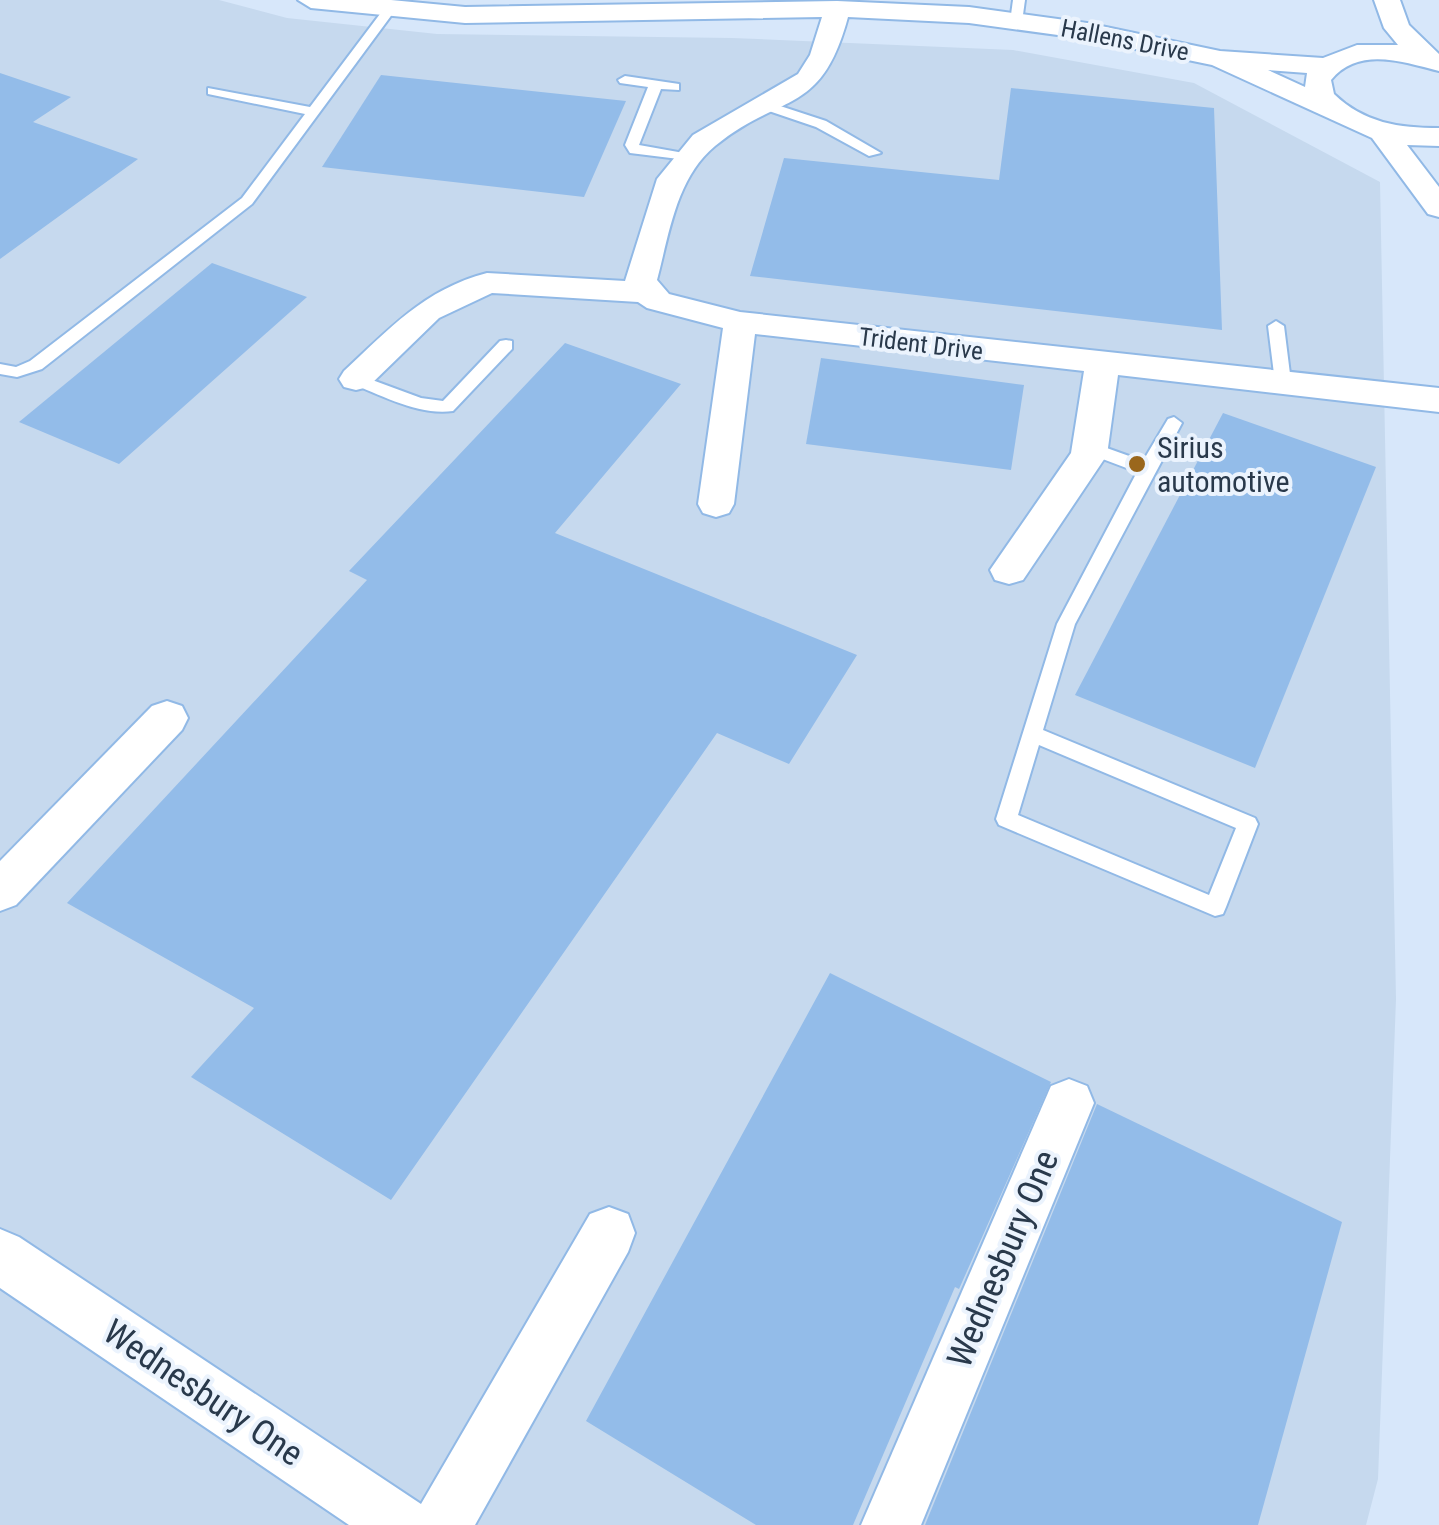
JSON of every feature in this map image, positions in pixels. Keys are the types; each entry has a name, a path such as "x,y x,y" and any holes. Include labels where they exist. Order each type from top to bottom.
{"street":[{"name":"Hallens Drive","path":"311,0 465,15 596,8 1017,11 1087,31 1220,58 1336,60 1392,52 1434,61"},
{"path":"1332,109 1321,96 1318,79 1374,19 1378,0"},
{"path":"1387,0 1397,28 1434,61"},
{"path":"646,292 640,280 668,185 704,141 808,80 824,54 837,9"},
{"name":"Hallens Drive","path":"1220,58 1382,133"},
{"path":"1382,133 1439,137"},
{"path":"1382,133 1439,208"},
{"name":"Trident Drive","path":"356,379 426,312 487,283 646,292 658,301 740,322 1439,400"},
{"path":"716,504 740,322"},
{"path":"1009,570 1090,448 1102,365"},
{"path":"0,891 166,718"},
{"name":"Wednesbury One","path":"891,1525 1069,1104"},
{"path":"442,1525 609,1233"},
{"name":"Wednesbury One","path":"2,1260 401,1525"}],"lane":[{"path":"0,368 18,372 36,365 246,200 390,10"},
{"path":"625,80 674,86"},
{"path":"656,84 632,146 635,150 690,158"},
{"path":"213,90 315,112"},
{"path":"768,106 821,124 874,153"},
{"path":"1276,326 1283,382"},
{"path":"356,379 419,403 447,406 506,345"},
{"path":"1030,733 1248,824 1215,907 1006,819 1030,733 1066,624 1174,423"},
{"path":"1090,448 1147,469"}],"shaded area":[{"path":"0,0 219,0 287,18 437,34 732,38 1013,50 1194,83 1380,182 1396,999 1378,1479 1366,1525 0,1525"}],"building":[{"path":"0,73 71,97 33,122 138,159 0,259"},
{"path":"381,75 626,101 584,197 322,167"},
{"path":"1011,88 1214,108 1222,330 750,276 784,158 999,180"},
{"path":"212,263 307,297 119,464 19,422"},
{"path":"565,343 681,384 555,533 857,655 789,764 717,733 391,1200 191,1077 254,1008 67,903 367,580 349,571"},
{"path":"821,358 1024,385 1011,470 806,444"},
{"path":"1223,413 1376,467 1255,768 1075,695"},
{"path":"830,973 1051,1082 959,1289 955,1287 853,1525 756,1525 586,1421"},
{"path":"1097,1104 1342,1222 1258,1525 925,1525"}],"place":[{"name":"Sirius automotive","path":"1137,464"}]}
